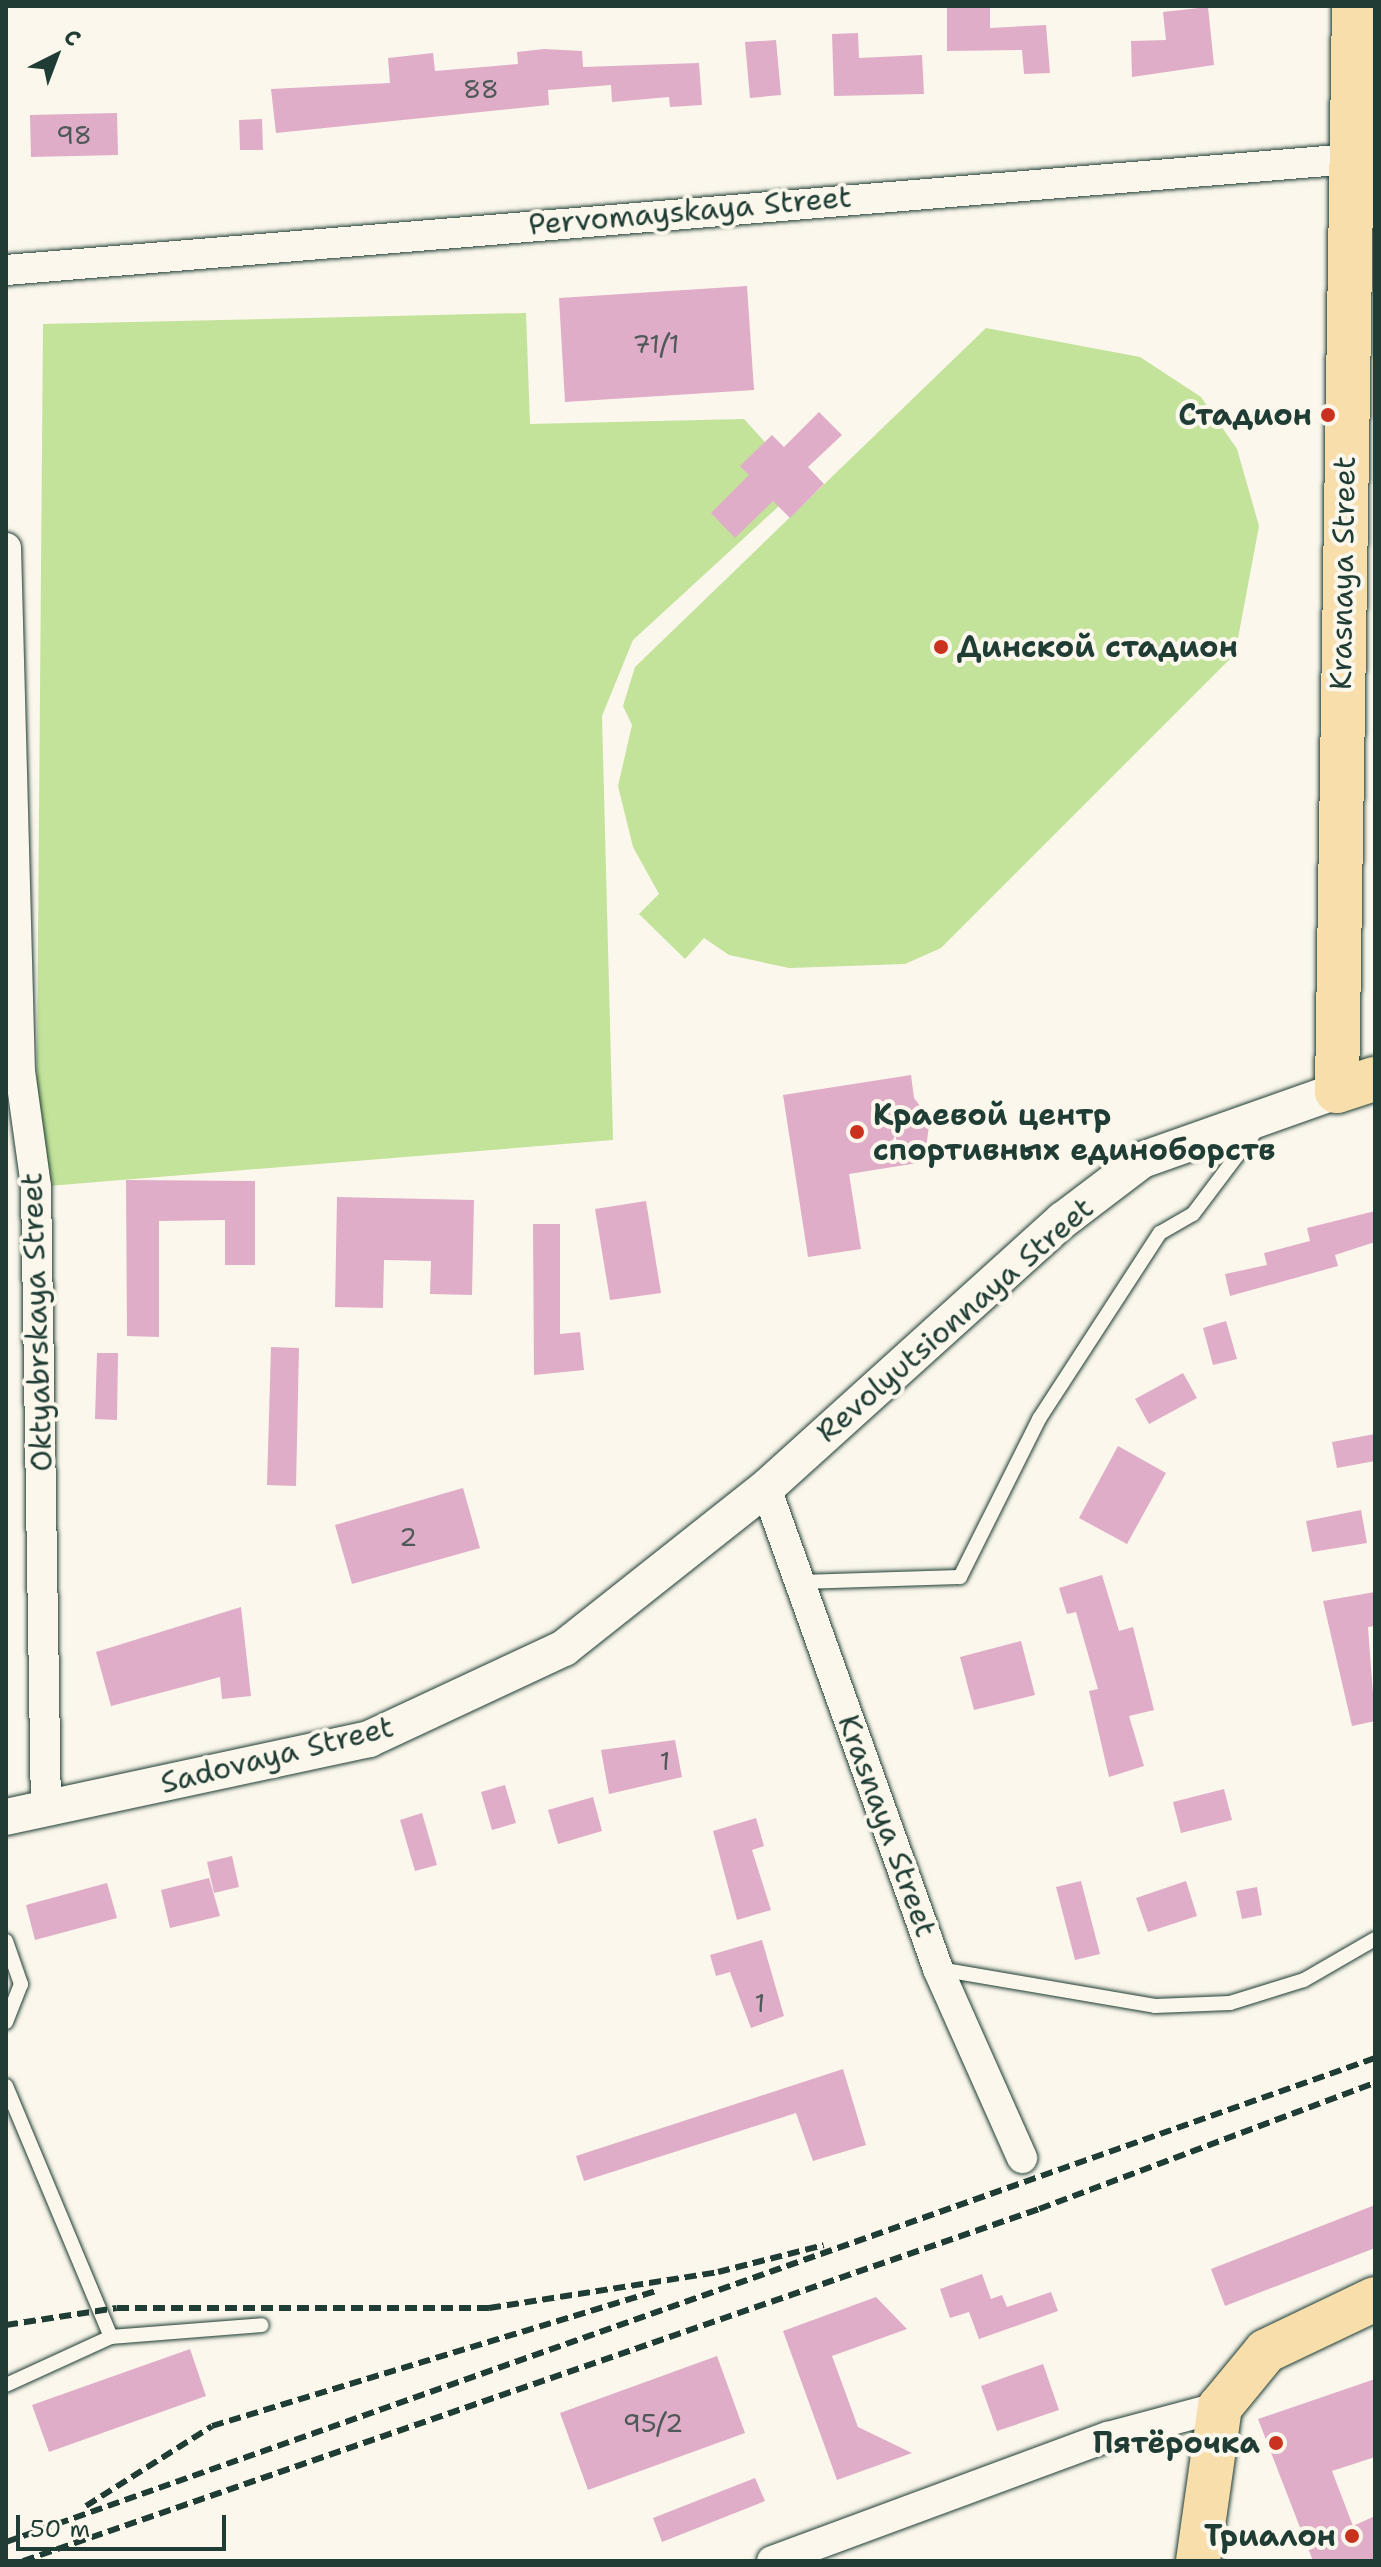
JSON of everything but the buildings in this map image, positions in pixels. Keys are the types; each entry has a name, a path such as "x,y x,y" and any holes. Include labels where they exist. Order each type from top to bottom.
{"main road":[{"name":"Krasnaya Street","path":"1354,6 1362,158 1356,1085"},
{"path":"1198,2561 1220,2407 1266,2351 1375,2299"}],"street":[{"name":"Pervomayskaya Street","path":"6,270 1362,158"},
{"name":"Oktyabrskaya Street","path":"6,548 13,1071 36,1187 46,1809"},
{"name":"Revolyutsionnaya Street","path":"766,1488 1063,1220 1142,1160 1356,1085"},
{"name":"Sadovaya Street","path":"6,1817 369,1739 460,1701 564,1648 766,1488"},
{"name":"Krasnaya Street","path":"766,1488 938,1969 1022,2158"},
{"path":"772,2561 1108,2437 1220,2407"}],"lane":[{"path":"800,1582 960,1577 1039,1419 1160,1233 1193,1214 1267,1116"},
{"path":"938,1969 1155,2006 1230,2003 1304,1980 1375,1939"},
{"path":"6,1941 21,1984 6,2022"},
{"path":"6,2086 111,2337"},
{"path":"6,2385 111,2337 262,2325"}],"green space":[{"path":"526,313 530,424 744,419 803,484 633,640 602,716 613,1140 36,1187 43,324"},
{"path":"986,328 1140,357 1201,397 1237,449 1259,526 1235,654 941,948 905,964 789,968 729,955 704,938 685,959 639,914 659,894 633,847 618,786 632,725 623,706 635,667"}],"railway":[{"path":"6,2542 1375,2058"},
{"path":"23,2561 1039,2209 1375,2083"},
{"path":"6,2325 117,2308 489,2308 718,2272 824,2245"},
{"path":"86,2506 212,2426 659,2290"}],"place":[{"name":"Стадион","path":"1328,415"},
{"name":"Динской стадион","path":"941,647"},
{"name":"Краевой центр спортивных единоборств","path":"857,1132"},
{"name":"Пятёрочка","path":"1276,2443"},
{"name":"Триалон","path":"1352,2536"}]}
